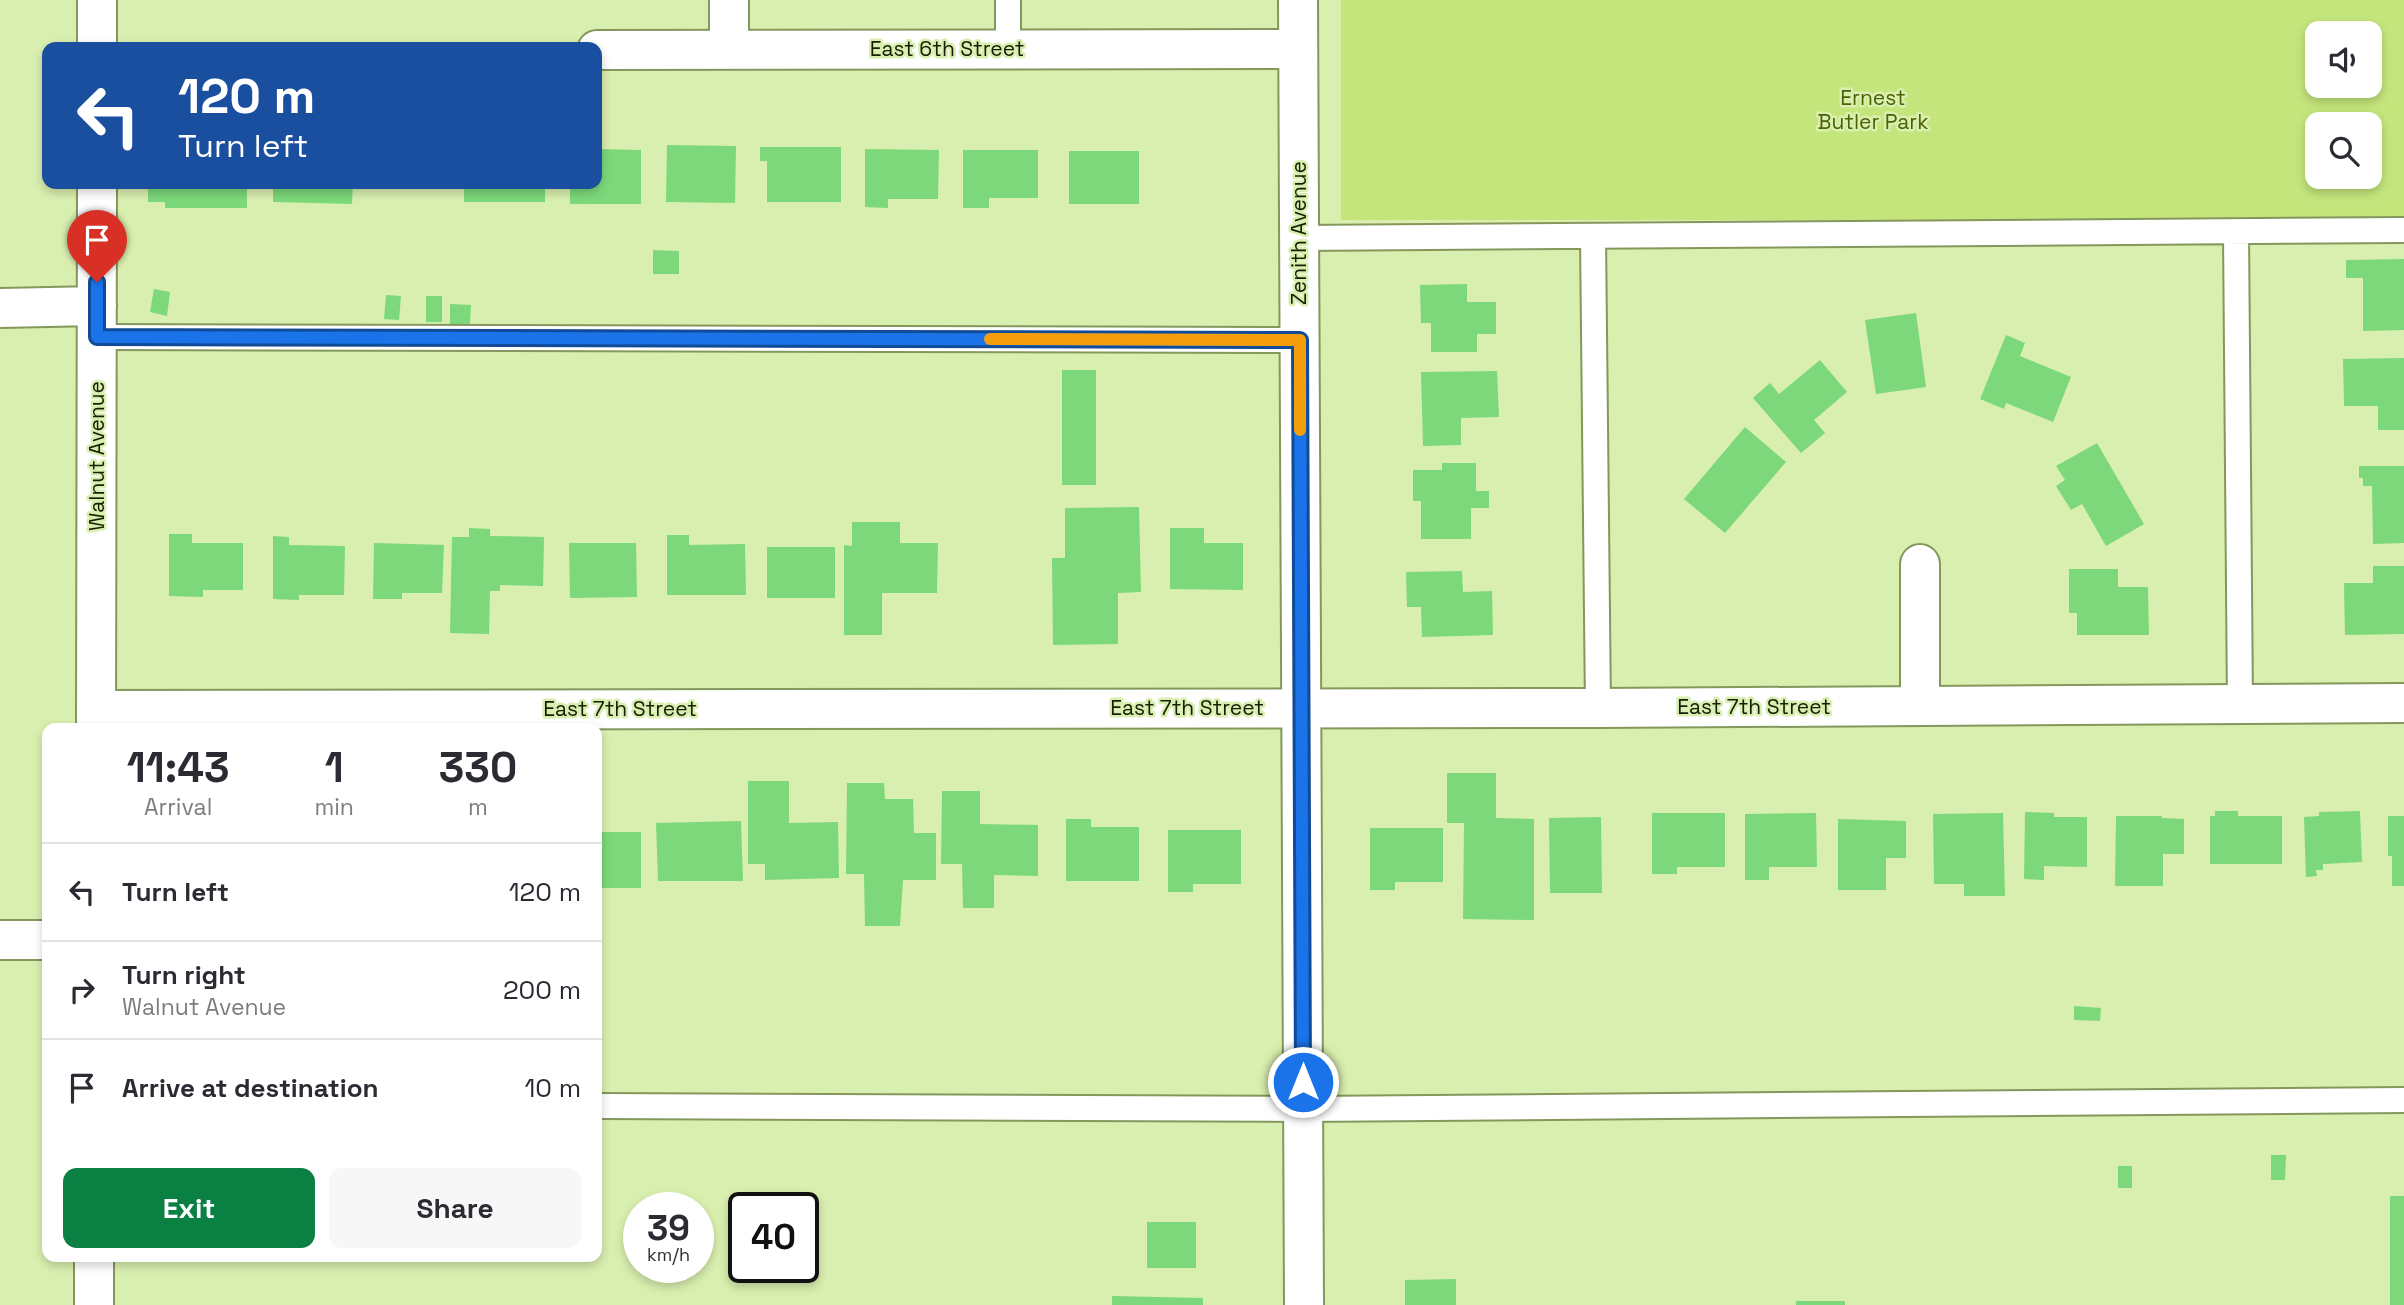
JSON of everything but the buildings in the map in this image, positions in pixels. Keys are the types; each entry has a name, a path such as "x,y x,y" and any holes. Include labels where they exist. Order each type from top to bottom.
{"street":[{"path":"97,0 97,42"},
{"path":"729,0 729,49"},
{"name":"Zenith Avenue","path":"1298,0 1304,1305"},
{"name":"East 6th Street","path":"602,50 1298,49"},
{"name":"Walnut Avenue","path":"96,719 97,189"},
{"path":"0,307 97,322"},
{"path":"1920,564 1920,705"},
{"name":"East 7th Street","path":"96,719 1303,708 2404,703"},
{"path":"0,940 42,940"},
{"path":"94,1262 94,1305"}],"lane":[{"path":"1008,0 1008,49"},
{"path":"1299,238 2404,230"},
{"path":"2236,232 2240,704"},
{"path":"1593,236 1598,708"},
{"path":"97,322 1300,340"},
{"path":"602,1106 1303,1109 2404,1100"}],"green space":[{"name":"Ernest Butler Park","path":"1341,0 2404,0 2404,220 1341,220"}],"slow traffic":[{"path":"990,339 1300,340 1300,430"}],"route":[{"path":"97,282 97,337 1300,340 1303,1082"}]}
